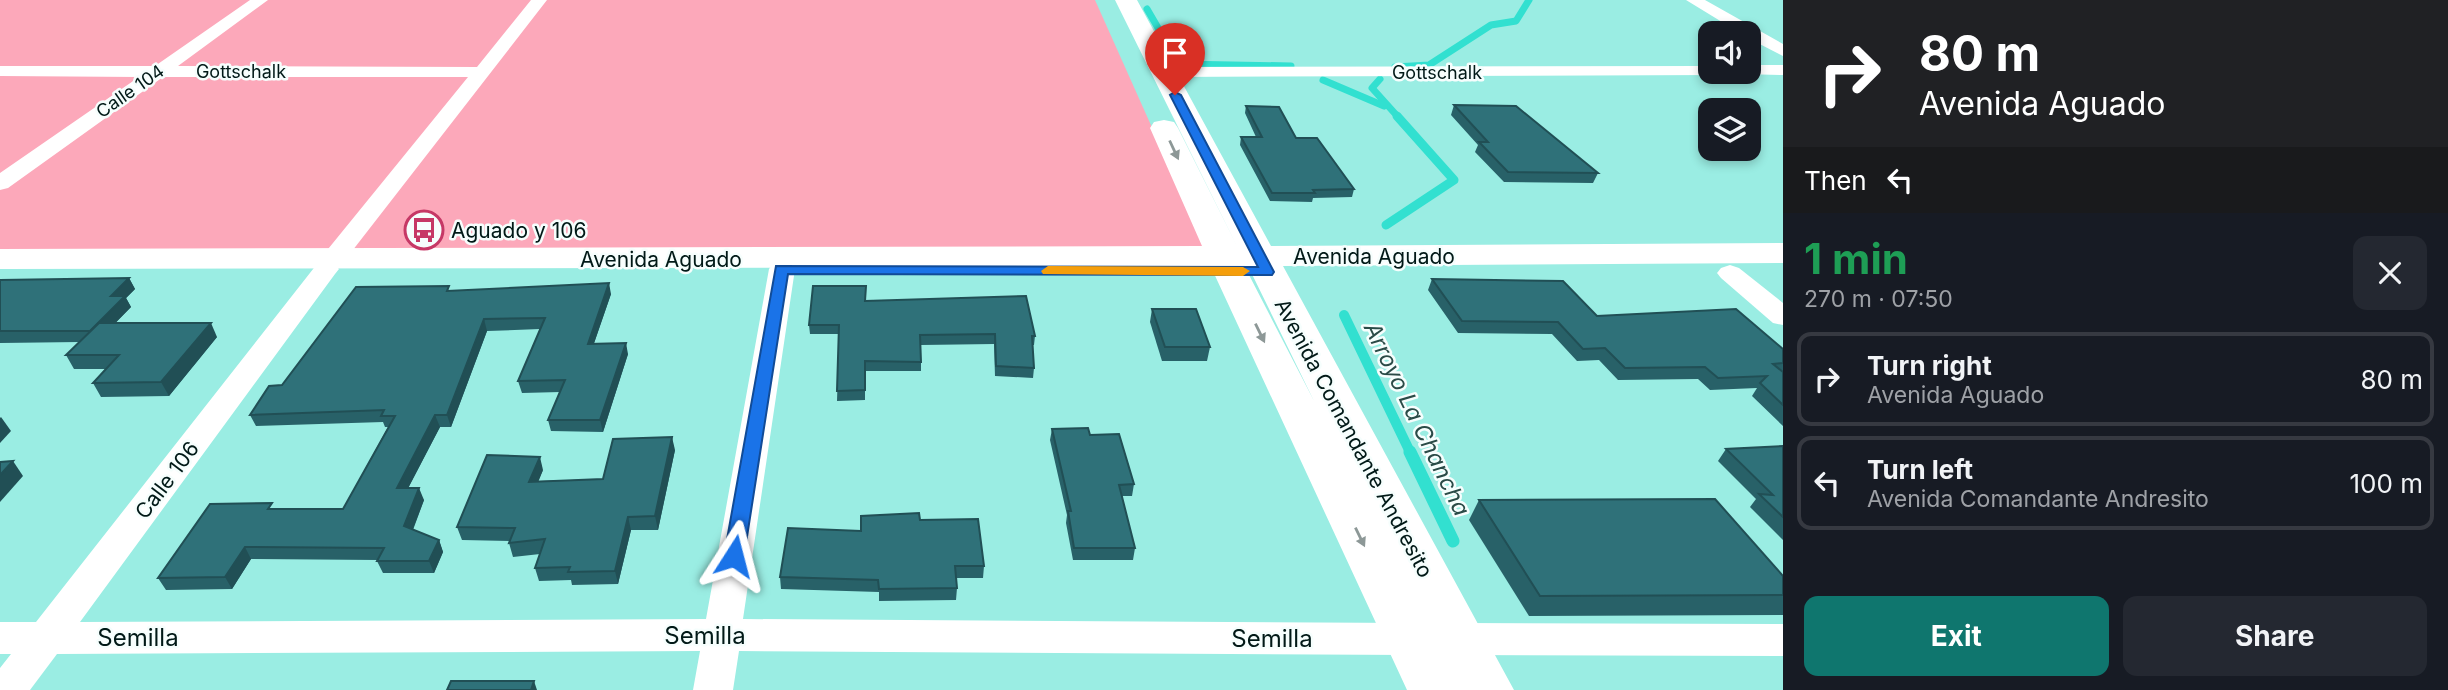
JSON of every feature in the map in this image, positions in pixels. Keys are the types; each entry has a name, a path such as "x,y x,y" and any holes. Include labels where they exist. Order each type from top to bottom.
{"main road":[{"name":"Avenida Comandante Andresito","path":"1103,0 1245,264 1435,639 1486,690"},
{"name":"Avenida Comandante Andresito","path":"1126,0 1163,72 1245,264"},
{"name":"Avenida Aguado","path":"0,259 782,269 1245,264 1783,253"},
{"name":"Avenida Aguado","path":"0,268 329,264 1245,264 1783,273"},
{"name":"Avenida Comandante Andresito","path":"1435,639 1435,690"}],"street":[{"name":"Calle 104","path":"0,183 260,0"},
{"name":"Calle 106","path":"7,690 329,264 538,0"},
{"path":"1694,0 1783,51"},
{"path":"1761,70 1783,70"},
{"name":"Gottschalk","path":"0,71 482,72"},
{"name":"Gottschalk","path":"1163,72 1698,71"},
{"path":"713,690 782,269"},
{"path":"1730,273 1783,317"},
{"name":"Semilla","path":"0,638 722,635 1783,640"}],"shaded area":[{"path":"0,0 1095,0 1209,255 0,254"}],"building":[{"path":"1454,105 1516,106 1598,173 1508,172 1479,142 1488,142"},
{"path":"1246,106 1279,107 1296,138 1317,138 1354,189 1272,193 1241,137 1262,137"},
{"path":"129,278 111,296 125,296 90,331 0,331 0,280"},
{"path":"1432,279 1563,281 1597,316 1736,309 1783,349 1783,363 1773,364 1783,372 1783,405 1760,383 1767,376 1718,378 1705,367 1625,368 1605,348 1583,349 1558,322 1462,321"},
{"path":"609,283 588,344 626,343 600,420 548,420 565,380 518,381 545,318 484,319 447,415 435,415 397,488 419,488 404,526 439,540 429,561 377,561 384,548 245,547 225,577 158,578 210,504 272,503 268,509 343,509 395,416 381,416 384,410 250,415 269,386 282,385 356,287 449,286 447,291"},
{"path":"813,286 866,286 865,301 1026,296 1035,336 1032,336 1034,368 996,366 995,334 920,335 921,362 865,361 865,390 837,391 839,325 809,325"},
{"path":"1152,309 1196,309 1210,347 1165,347"},
{"path":"99,323 211,323 161,382 93,383 119,355 66,355"},
{"path":"1088,428 1090,435 1119,434 1134,484 1119,485 1135,548 1074,548 1068,511 1071,511 1052,429"},
{"path":"672,437 655,516 628,517 615,571 568,572 570,567 535,568 545,539 509,543 515,528 457,527 487,455 540,457 529,482 603,479 613,439"},
{"path":"1783,446 1783,517 1759,494 1773,495 1726,449"},
{"path":"13,461 0,475 0,462"},
{"path":"1715,499 1783,576 1783,595 1540,596 1479,500"},
{"path":"919,513 920,520 978,519 984,566 955,566 957,588 879,589 878,580 780,577 788,528 861,531 861,516"},
{"path":"451,681 534,681 531,690 447,690"}],"waterway":[{"name":"Arroyo La Chancha","path":"1395,67 1429,65 1491,25 1516,21 1529,0"},
{"path":"1147,9 1179,64 1291,66"},
{"name":"Arroyo La Chancha","path":"1380,79 1372,88 1399,118"},
{"path":"1323,80 1384,106"},
{"name":"Arroyo La Chancha","path":"1386,225 1454,180 1397,116"},
{"name":"Arroyo La Chancha","path":"1344,315 1411,454"},
{"name":"Arroyo La Chancha","path":"1410,452 1453,541"}],"slow traffic":[{"path":"1048,271 1243,271"}],"place":[{"name":"Aguado y 106","path":"424,230"}],"route":[{"path":"734,556 782,269 1267,272 1175,95"}]}
